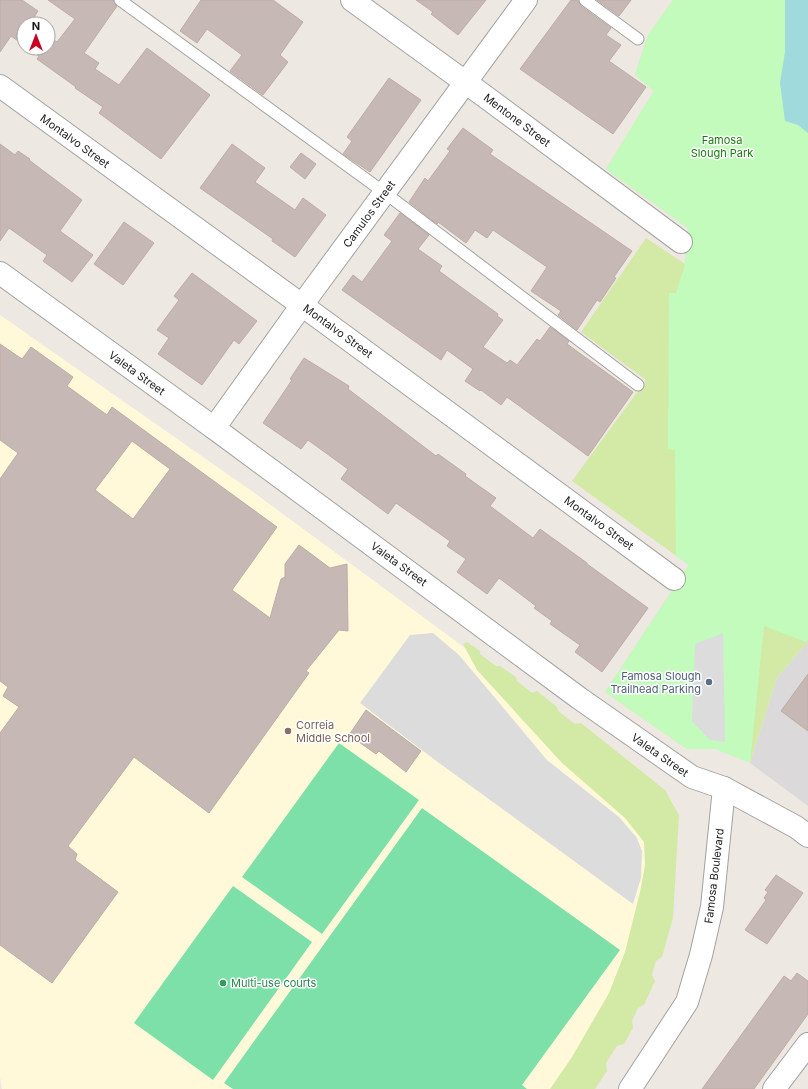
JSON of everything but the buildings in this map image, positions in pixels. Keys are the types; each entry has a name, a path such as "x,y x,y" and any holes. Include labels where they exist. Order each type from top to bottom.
{"street":[{"name":"Mentone Street","path":"352,0 681,242"},
{"name":"Camulos Street","path":"214,428 302,305 526,0"},
{"name":"Montalvo Street","path":"0,86 302,305 674,579"},
{"name":"Valeta Street","path":"0,274 214,428 579,698 692,777 724,788 796,827 808,836"},
{"name":"Famosa Boulevard","path":"630,1089 687,1002 712,907 724,788"},
{"path":"774,1089 808,1044"}],"lane":[{"path":"120,0 385,193 638,385"},
{"path":"585,0 638,39"}],"shaded area":[{"name":"Correia Middle School","path":"0,315 253,492 510,681 671,804 585,1089 2,1089 0,1077"},
{"path":"433,633 459,655 547,760 619,817 637,838 642,851 641,878 633,904 435,760 360,703 410,635"},
{"name":"Famosa Slough Trailhead Parking","path":"723,633 725,742 710,740 692,721 695,644"},
{"path":"808,641 808,806 750,763 777,678"}],"green space":[{"name":"Famosa Slough Park","path":"673,0 808,412 808,641 777,678 750,763 738,749 703,732 687,749 605,692 689,565 572,481 646,380 581,332 646,238 685,264 688,228 606,169 654,91 635,75 648,35"},
{"name":"Famosa Slough Park","path":"673,0 808,0 808,639 806,642 764,626 750,763 715,749 687,749 605,692 689,565 676,556 675,450 668,449 669,293 676,293 685,265 688,228 606,169 654,91 635,75 648,35"},
{"path":"467,642 480,651 480,654 496,666 500,666 516,677 517,681 532,693 537,691 557,707 558,711 575,724 581,723 665,790 679,815 673,918 662,957 656,961 652,975 655,981 644,1005 638,1008 632,1021 633,1028 624,1044 617,1046 606,1063 607,1071 595,1089 550,1089 572,1057 609,993 625,952 645,865 644,842 625,818 562,763 477,670 463,644"},
{"path":"339,743 419,800 322,934 242,877"},
{"path":"422,808 620,950 522,1085 527,1089 233,1089 224,1083"},
{"name":"Multi-use courts","path":"233,886 312,942 213,1080 134,1023"}],"water":[{"path":"785,0 808,0 808,133 798,125 785,121 780,83 785,52"}],"place":[{"name":"Famosa Slough Trailhead Parking","path":"709,682"},
{"name":"Correia Middle School","path":"288,731"},
{"name":"Multi-use courts","path":"223,983"}]}
